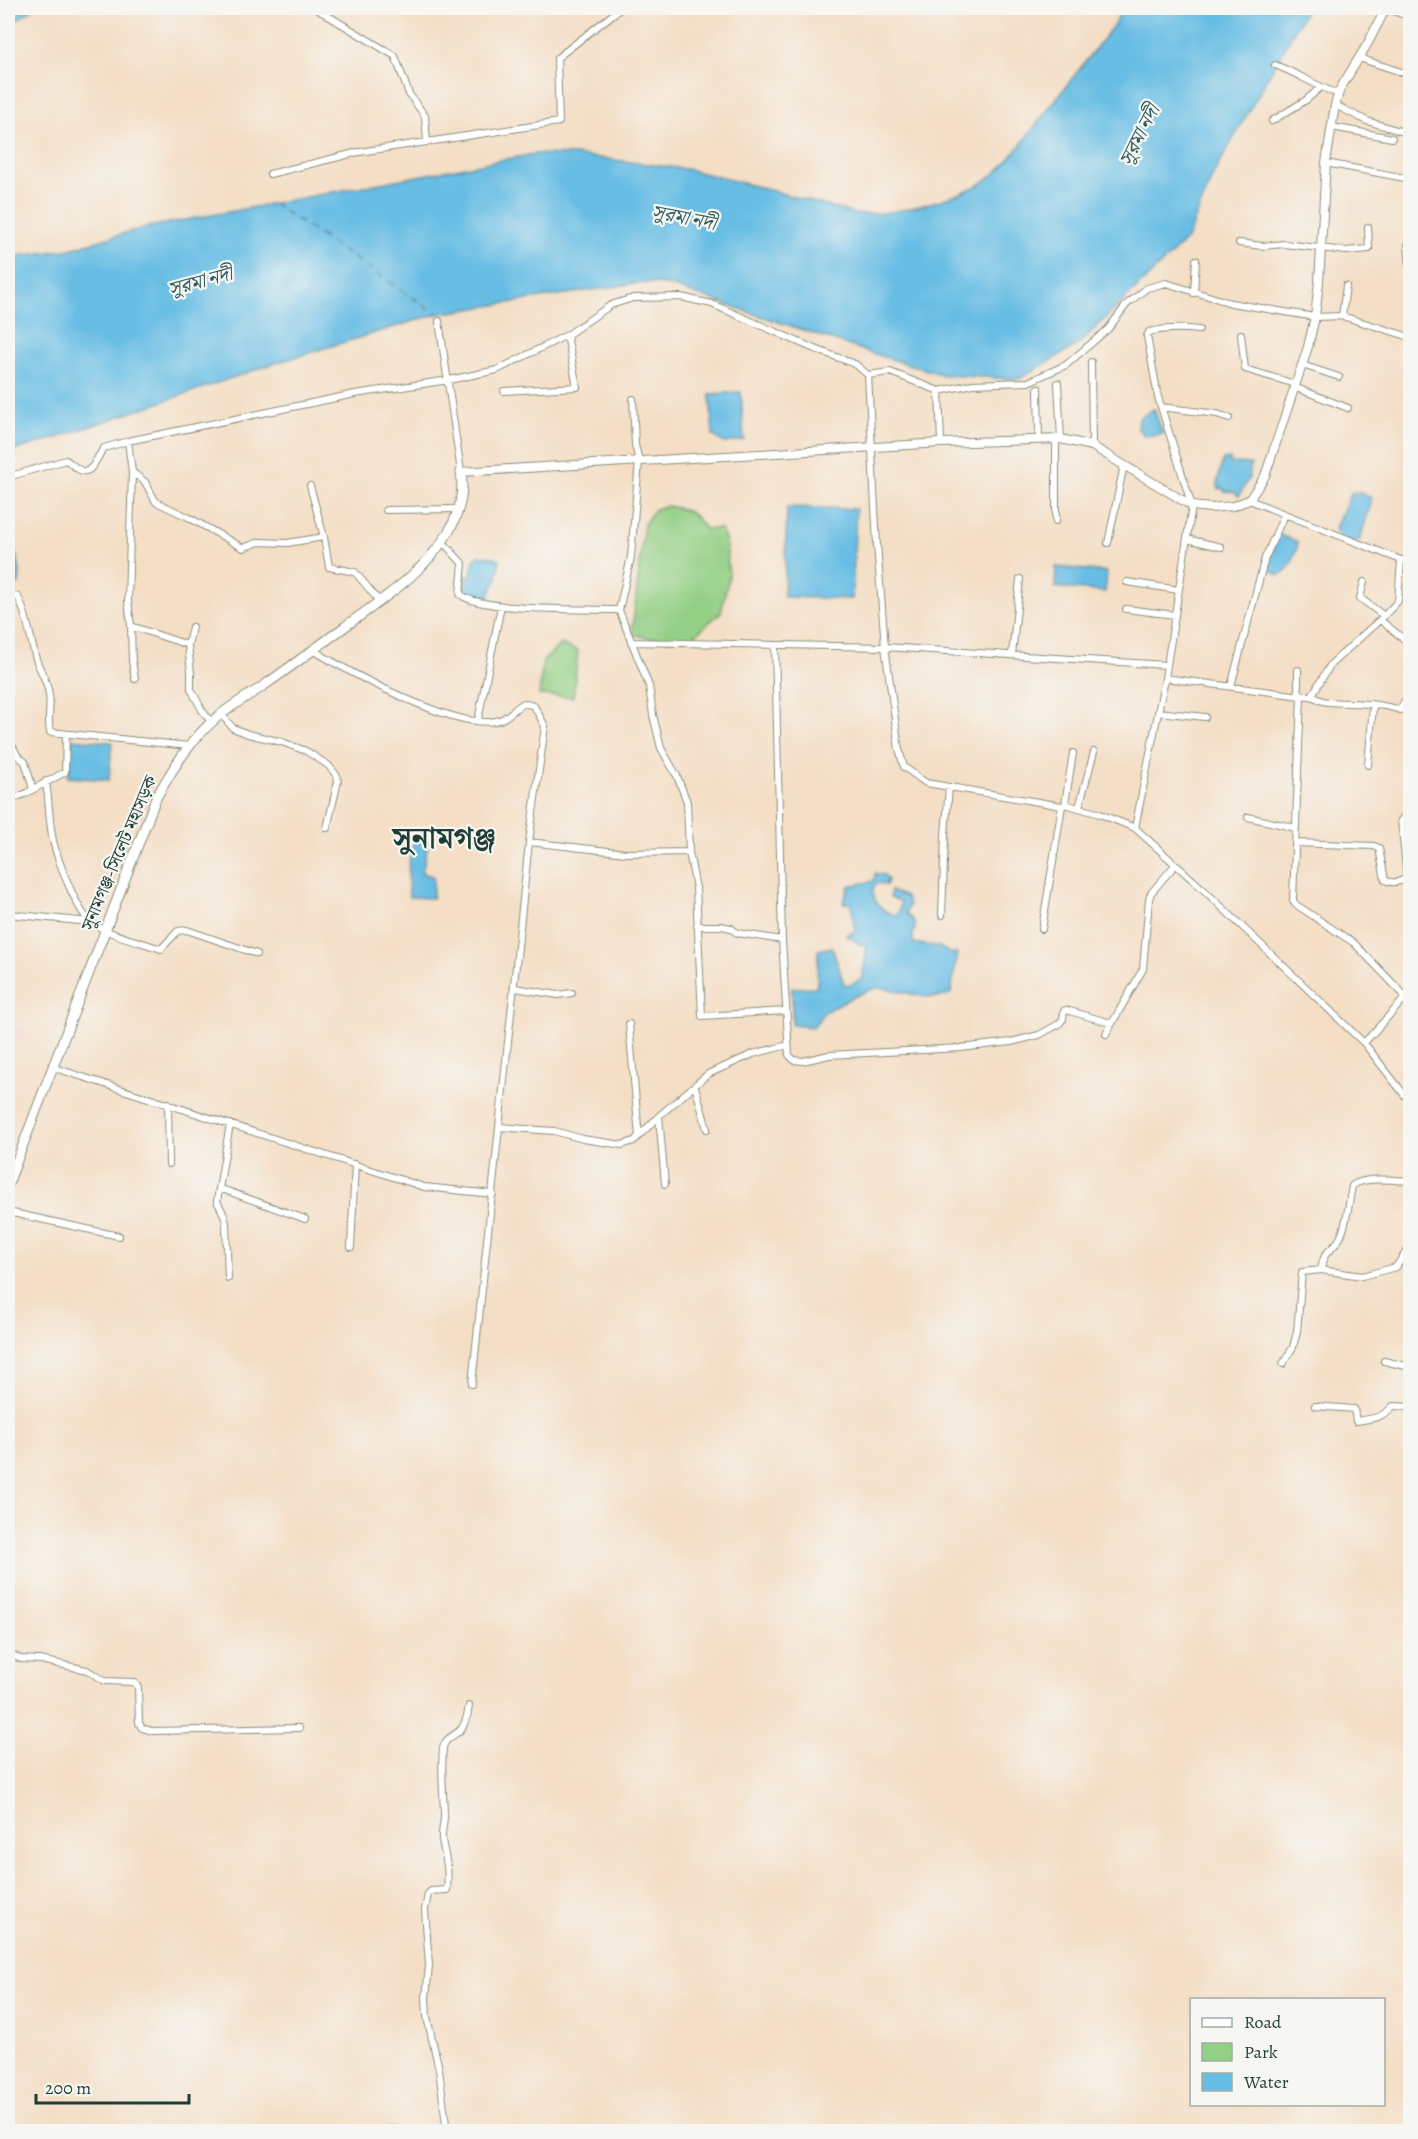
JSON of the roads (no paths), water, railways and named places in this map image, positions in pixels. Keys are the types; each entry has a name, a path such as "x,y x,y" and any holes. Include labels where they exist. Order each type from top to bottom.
{"main road":[{"path":"461,472 940,443 1058,439 1092,446 1192,506 1210,508 1233,506 1249,500 1265,476 1302,365 1315,317 1326,163 1338,94 1387,8 1410,16"},
{"name":"সুনামগঞ্জ-সিলেট মহাসড়ক","path":"8,1184 156,798 178,760 221,714 313,650 406,580 448,533 462,496 461,472"}],"street":[{"path":"315,8 395,56 409,94 425,116 427,142"},
{"path":"270,174 359,152 559,122 557,58 621,8"},
{"path":"1359,58 1410,75"},
{"path":"1275,65 1298,74 1320,88 1338,94"},
{"path":"1272,121 1306,100 1320,88"},
{"path":"1335,105 1367,121 1410,134"},
{"path":"1332,127 1392,138"},
{"path":"1326,163 1410,179"},
{"path":"1239,243 1262,246 1284,244 1346,251 1369,249 1368,227"},
{"path":"1410,245 1408,245 1410,268"},
{"path":"1194,293 1196,260"},
{"path":"867,375 890,372 939,391 973,384 1028,382 1066,364 1107,329 1127,303 1147,288 1166,283 1231,303 1315,317 1342,316 1410,337"},
{"path":"1342,316 1346,286"},
{"path":"8,477 66,460 81,471 86,471 90,469 104,447 128,441 355,394 449,380 497,370 567,335 611,305 633,298 681,297 712,304 855,364 867,375 885,647 899,749 904,767 926,783 1079,807 1135,828 1205,891 1364,1044 1410,1102"},
{"path":"439,321 461,472"},
{"path":"1135,828 1165,678 1192,506 1161,407 1150,360 1148,336 1149,332 1171,328 1199,330"},
{"path":"1241,334 1245,369 1295,385 1348,408"},
{"path":"504,391 576,388 567,335"},
{"path":"1091,362 1092,446"},
{"path":"1302,365 1339,377"},
{"path":"1056,521 1058,383"},
{"path":"1038,388 1039,440"},
{"path":"939,391 940,443"},
{"path":"633,399 635,446 639,461 631,557 619,610 649,686 661,748 677,776 687,802 689,852 696,888 702,1016 786,1011"},
{"path":"1161,407 1217,414 1229,418"},
{"path":"128,441 132,472 128,600 135,679"},
{"path":"1108,543 1124,465"},
{"path":"132,472 145,482 156,502 243,548 259,542 287,543 324,537"},
{"path":"310,486 324,537 328,567 355,572 379,601"},
{"path":"1249,500 1401,560 1410,560"},
{"path":"386,510 458,509"},
{"path":"1231,686 1265,558 1284,514"},
{"path":"1187,539 1221,547"},
{"path":"442,541 463,564 460,594 476,602 501,606 619,610"},
{"path":"1312,695 1331,664 1398,601 1401,560"},
{"path":"1011,655 1020,579"},
{"path":"1127,582 1179,590"},
{"path":"1364,582 1360,598 1410,644"},
{"path":"8,595 18,597 25,611 31,642 49,693 50,732 189,746"},
{"path":"478,720 501,606"},
{"path":"1126,609 1174,615"},
{"path":"131,626 188,645"},
{"path":"192,627 188,645 191,689 202,710 212,722"},
{"path":"631,642 885,647 1166,665"},
{"path":"775,645 782,940 789,1055 794,1060 802,1061 829,1055 961,1048 1018,1041 1053,1029 1063,1019 1066,1010 1111,1023"},
{"path":"313,650 351,673 390,692 465,720 501,719 525,703 534,706 545,726 529,842 494,1194 472,1384"},
{"path":"1298,670 1301,696 1293,900 1295,904 1354,943 1408,998 1364,1044"},
{"path":"1165,678 1301,696 1312,695 1324,702 1373,705 1400,710 1410,691"},
{"path":"1368,765 1373,705"},
{"path":"1158,711 1205,717"},
{"path":"221,714 233,728 306,751 328,765 337,776 338,781 327,828"},
{"path":"8,800 65,772 66,734"},
{"path":"8,737 17,755 25,762 33,789"},
{"path":"1079,807 1094,752"},
{"path":"1042,928 1072,753"},
{"path":"46,782 51,829 57,855 78,905 90,922"},
{"path":"942,915 949,787"},
{"path":"1296,843 1374,846 1379,848 1385,880 1390,883 1404,880 1408,866 1401,820 1406,815 1410,815"},
{"path":"1248,817 1296,828"},
{"path":"529,842 626,853 689,852"},
{"path":"1106,1034 1143,969 1151,893 1175,865"},
{"path":"8,914 90,922 105,930 161,949 178,931 187,930 257,954"},
{"path":"697,926 721,926 731,928 737,933 782,940"},
{"path":"514,988 558,995 572,993"},
{"path":"629,1024 639,1136"},
{"path":"499,1127 554,1131 583,1139 622,1145 634,1141 708,1074 744,1058 788,1045"},
{"path":"52,1067 424,1187 494,1194"},
{"path":"695,1086 707,1129"},
{"path":"168,1103 169,1164"},
{"path":"659,1116 665,1184"},
{"path":"228,1278 226,1223 217,1201 230,1124"},
{"path":"351,1247 355,1164"},
{"path":"1321,1270 1328,1251 1340,1239 1352,1186 1356,1182 1410,1181"},
{"path":"219,1188 305,1219"},
{"path":"8,1212 119,1236"},
{"path":"1283,1364 1293,1347 1297,1332 1302,1272 1321,1270 1362,1276 1396,1267 1410,1246"},
{"path":"1384,1361 1410,1367"},
{"path":"1315,1406 1354,1409 1356,1421 1386,1414 1393,1407 1410,1407"},
{"path":"8,1653 21,1659 39,1660 87,1670 104,1682 134,1682 138,1687 139,1724 142,1728 152,1731 299,1728"},
{"path":"382,2132 391,2129 422,2132 447,2130 439,2069 427,2017 429,1965 426,1910 430,1891 447,1890 449,1871 442,1832 445,1816 443,1804 445,1791 441,1779 443,1749 445,1742 462,1728 469,1706"}],"water":[{"path":"8,8 34,8 8,26"},
{"name":"সুরমা নদী","path":"1123,8 1307,8 1213,175 1187,239 1079,344 1019,379 944,375 671,286 653,283 631,284 437,314 276,363 53,439 8,452 8,257 66,250 143,228 534,154 575,155 686,169 855,214 885,213 919,206 967,190 993,175 1011,157 1113,26"},
{"path":"741,392 744,440 724,443 713,435 710,394"},
{"path":"1154,409 1163,434 1145,436 1137,428 1140,417"},
{"path":"1230,459 1231,463 1251,464 1249,478 1239,496 1234,492 1219,489 1217,483 1223,460"},
{"path":"1358,492 1372,498 1360,539 1352,544 1341,541 1335,528 1351,493"},
{"path":"787,507 856,509 852,599 784,597"},
{"path":"1277,534 1298,542 1295,557 1279,575 1269,569 1267,564"},
{"path":"8,536 13,539 11,547 18,560 20,573 19,583 10,591 8,591"},
{"path":"479,556 495,557 500,560 497,579 486,601 465,594 463,589 465,580 470,577 474,560"},
{"path":"1056,567 1107,572 1105,592 1055,587"},
{"path":"71,739 112,742 109,780 68,777"},
{"path":"415,838 429,840 422,873 433,876 433,898 409,897 409,867"},
{"path":"875,873 884,875 888,880 886,885 878,883 873,887 875,900 883,909 898,915 901,901 890,898 891,891 906,897 909,905 906,913 914,921 913,943 939,947 950,953 957,953 951,993 944,996 927,997 887,989 874,989 829,1009 814,1027 792,1025 792,988 817,987 818,950 832,947 844,984 850,985 862,979 867,948 846,935 855,931 851,903 843,903 849,886 874,881"}],"district":[{"name":"সুনামগঞ্জ","path":"444,838"}]}
